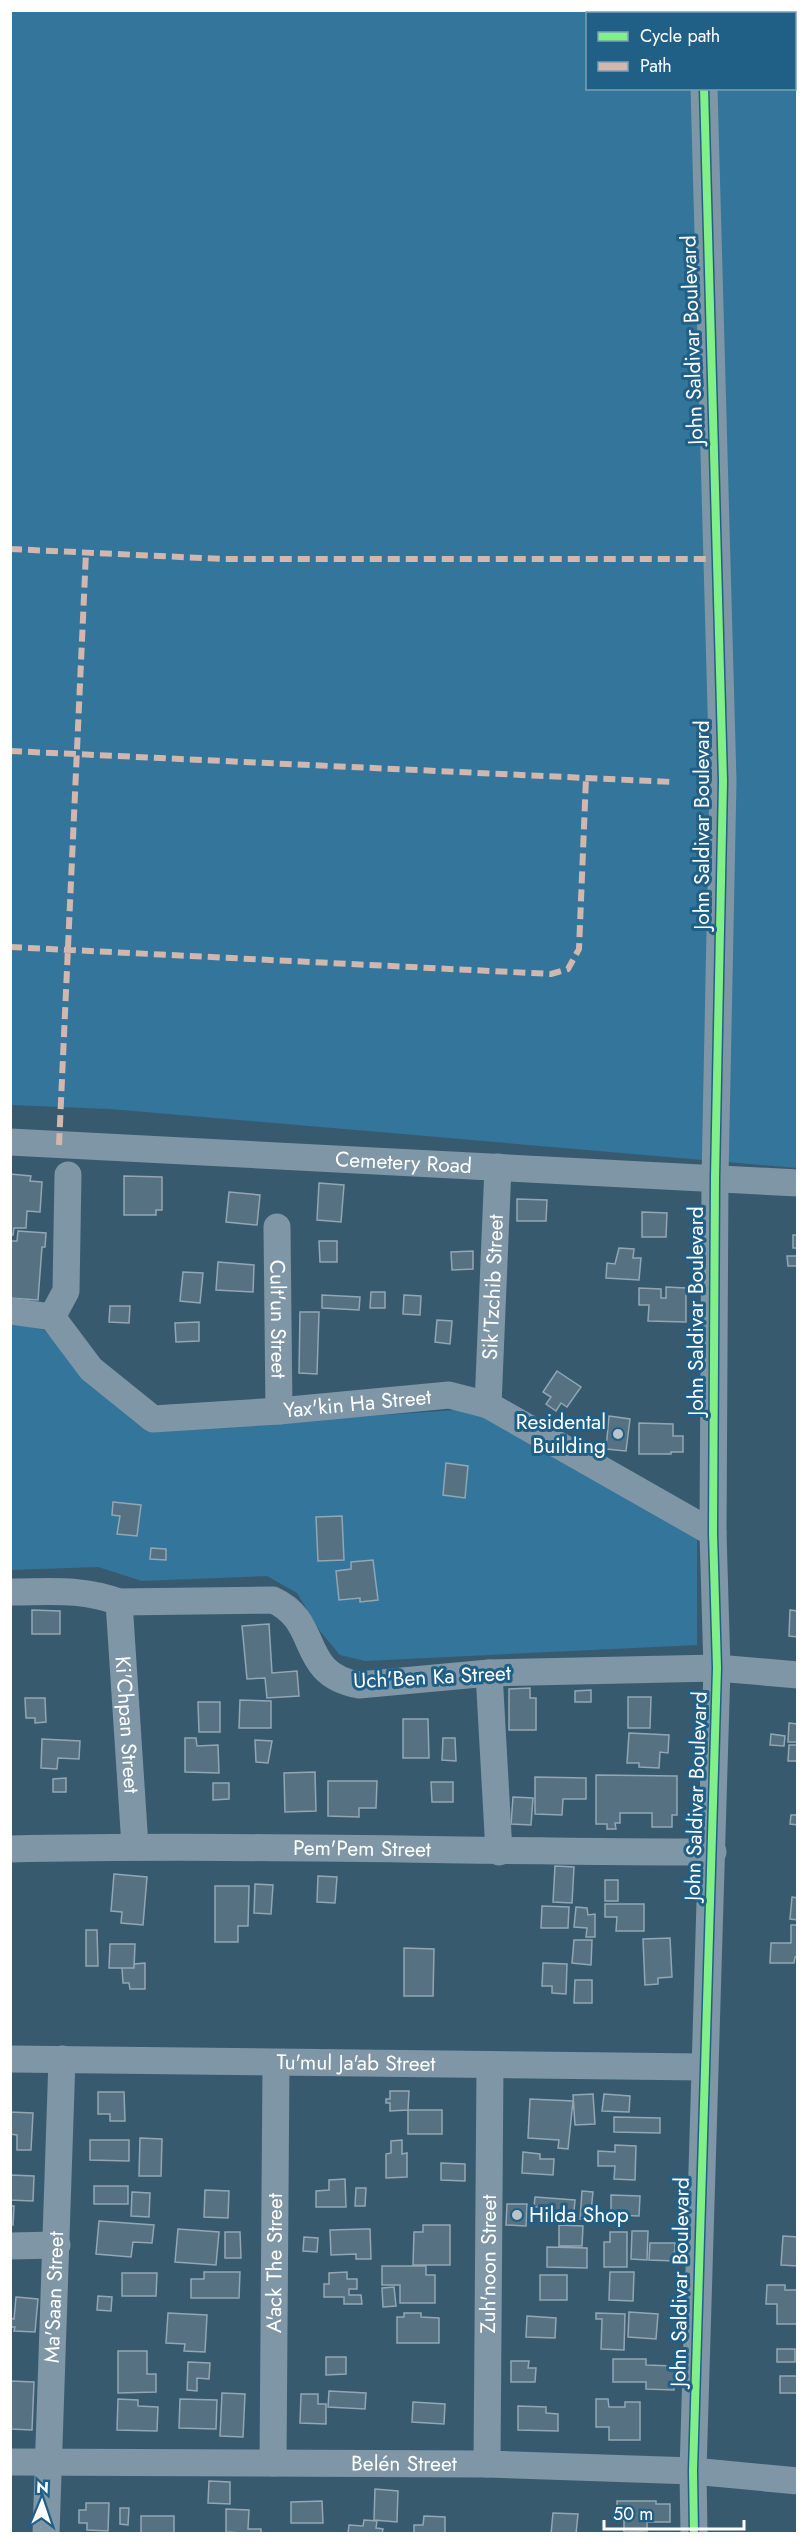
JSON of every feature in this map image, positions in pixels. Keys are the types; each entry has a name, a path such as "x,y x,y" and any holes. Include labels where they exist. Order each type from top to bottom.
{"street":[{"name":"John Saldivar Boulevard","path":"694,2534 693,2471 717,1668 713,1533 715,1178 723,781 704,90"},
{"name":"Cemetery Road","path":"10,1142 798,1183"},
{"name":"Sik'Tzchib Street","path":"488,1405 498,1167"},
{"path":"10,1311 52,1317 66,1292 68,1175"},
{"name":"Cult'un Street","path":"277,1227 279,1411"},
{"name":"Yax'kin Ha Street","path":"52,1317 91,1369 153,1419 279,1411 449,1395 488,1405 713,1533"},
{"name":"Uch'Ben Ka Street","path":"10,1592 81,1592 97,1594 119,1602 273,1600 292,1611 321,1665 330,1675 341,1682 359,1685 489,1673 717,1668 798,1675"},
{"name":"Ki'Chpan Street","path":"119,1602 135,1846"},
{"path":"489,1673 499,1852"},
{"name":"Pem'Pem Street","path":"10,1849 135,1846 499,1852 713,1852"},
{"name":"Tu'mul Ja'ab Street","path":"10,2059 704,2067"},
{"name":"Ma'Saan Street","path":"46,2534 62,2060"},
{"name":"A'ack The Street","path":"273,2463 276,2063"},
{"name":"Zuh'noon Street","path":"487,2464 490,2065"},
{"path":"10,2246 57,2246"},
{"name":"Belén Street","path":"10,2462 487,2464 693,2471 798,2481"}],"shaded area":[{"path":"11,11 797,11 797,1168 110,1109 11,1105"},
{"path":"11,1323 44,1330 127,1412 154,1431 471,1409 697,1537 697,1645 365,1661 340,1655 320,1631 297,1593 267,1576 142,1581 98,1567 11,1570"}],"building":[{"path":"10,1174 31,1176 30,1181 42,1182 40,1212 27,1211 26,1228 14,1228 13,1235 10,1235"},
{"path":"124,1176 162,1177 162,1210 156,1210 156,1215 124,1215"},
{"path":"319,1183 344,1185 341,1222 317,1220"},
{"path":"229,1192 260,1195 257,1225 226,1222"},
{"path":"517,1199 547,1200 546,1221 517,1221"},
{"path":"642,1212 667,1213 666,1237 642,1237"},
{"path":"18,1231 46,1233 45,1247 42,1247 38,1300 10,1298 10,1241 17,1241"},
{"path":"793,1235 798,1235 798,1255 797,1248 793,1248"},
{"path":"319,1241 337,1241 337,1262 320,1262"},
{"path":"619,1248 634,1249 633,1258 641,1258 639,1280 606,1278 607,1263 615,1264"},
{"path":"473,1251 473,1269 452,1270 451,1252"},
{"path":"787,1256 798,1256 798,1266 788,1266"},
{"path":"218,1262 254,1265 253,1292 216,1290"},
{"path":"183,1272 203,1273 200,1303 180,1301"},
{"path":"666,1287 686,1288 686,1322 648,1321 649,1305 639,1305 639,1288 661,1289 661,1298 666,1298"},
{"path":"371,1292 385,1292 385,1308 370,1308"},
{"path":"322,1295 360,1297 359,1310 322,1308"},
{"path":"404,1295 421,1296 420,1315 403,1314"},
{"path":"110,1306 130,1306 129,1323 109,1322"},
{"path":"300,1312 319,1312 317,1374 299,1373"},
{"path":"437,1320 452,1321 450,1344 435,1342"},
{"path":"199,1322 199,1341 176,1342 175,1323"},
{"path":"557,1371 581,1387 567,1407 561,1403 556,1411 546,1404 551,1397 543,1392"},
{"name":"Residental Building","path":"609,1416 630,1419 626,1451 606,1449"},
{"path":"639,1423 673,1424 673,1436 683,1436 683,1452 639,1454"},
{"path":"446,1463 468,1466 465,1498 443,1495"},
{"path":"113,1502 141,1505 137,1536 117,1534 120,1516 112,1515"},
{"path":"342,1516 344,1560 318,1561 316,1517"},
{"path":"151,1548 166,1549 166,1560 150,1559"},
{"path":"373,1560 378,1600 360,1602 360,1598 339,1600 336,1571 351,1569 351,1562"},
{"path":"32,1610 60,1611 60,1634 32,1634"},
{"path":"790,1610 798,1611 798,1637 789,1636"},
{"path":"269,1624 272,1673 297,1671 299,1696 267,1698 265,1678 247,1679 242,1626"},
{"path":"530,1688 530,1698 536,1698 536,1730 509,1730 509,1689"},
{"path":"591,1690 591,1702 575,1702 575,1691"},
{"path":"628,1697 651,1697 650,1728 628,1728"},
{"path":"25,1698 45,1698 46,1722 35,1723 35,1718 26,1718"},
{"path":"240,1700 271,1701 271,1728 239,1728"},
{"path":"198,1702 220,1702 220,1732 199,1732"},
{"path":"403,1719 428,1719 429,1758 403,1758"},
{"path":"789,1723 798,1724 798,1742 788,1742"},
{"path":"629,1733 669,1735 668,1753 660,1752 659,1768 639,1767 639,1763 627,1763"},
{"path":"771,1734 785,1736 784,1746 770,1745"},
{"path":"185,1738 196,1738 197,1746 218,1745 219,1773 185,1772"},
{"path":"443,1738 455,1738 456,1761 442,1760"},
{"path":"42,1739 80,1741 79,1759 58,1758 57,1769 41,1768"},
{"path":"255,1740 272,1741 268,1763 256,1762"},
{"path":"789,1745 798,1745 798,1761 788,1761"},
{"path":"315,1772 316,1811 285,1812 284,1773"},
{"path":"596,1775 677,1776 677,1815 672,1815 672,1827 652,1827 652,1813 620,1813 620,1823 615,1823 616,1829 607,1829 607,1824 596,1824"},
{"path":"535,1777 586,1778 586,1799 563,1799 562,1815 535,1814"},
{"path":"66,1778 66,1792 53,1792 53,1779"},
{"path":"328,1781 377,1781 376,1808 359,1808 359,1817 328,1816"},
{"path":"431,1782 453,1782 453,1802 432,1802"},
{"path":"213,1783 229,1783 229,1799 213,1800"},
{"path":"513,1797 533,1798 531,1825 511,1824"},
{"path":"791,1815 798,1815 798,1825 790,1824"},
{"path":"555,1866 574,1867 572,1903 553,1902"},
{"path":"114,1874 147,1877 143,1925 121,1923 122,1912 111,1911"},
{"path":"318,1876 337,1877 335,1903 317,1902"},
{"path":"605,1880 618,1880 618,1901 605,1901"},
{"path":"255,1884 273,1885 271,1914 254,1913"},
{"path":"215,1886 249,1886 248,1926 238,1926 238,1942 215,1942"},
{"path":"792,1897 798,1898 798,1920 790,1919"},
{"path":"605,1904 644,1904 644,1931 616,1931 617,1917 605,1917"},
{"path":"542,1906 569,1907 568,1928 541,1928"},
{"path":"576,1907 587,1908 588,1915 595,1914 595,1937 586,1937 587,1928 574,1927"},
{"path":"791,1925 798,1925 798,1957 795,1957 794,1963 770,1963 771,1943 791,1943"},
{"path":"86,1930 97,1930 98,1966 86,1966"},
{"path":"670,1938 672,1977 658,1978 658,1984 645,1985 643,1939"},
{"path":"574,1940 592,1940 591,1965 572,1963"},
{"path":"110,1944 135,1944 134,1968 109,1968"},
{"path":"404,1948 434,1949 433,1996 404,1996"},
{"path":"145,1963 145,1989 130,1989 129,1983 123,1983 122,1968 134,1968 134,1964"},
{"path":"543,1963 567,1964 566,1994 552,1993 552,1986 542,1986"},
{"path":"575,1980 592,1980 592,2003 574,2003"},
{"path":"390,2091 409,2091 408,2110 390,2111 390,2103 386,2103 386,2099 390,2099"},
{"path":"98,2092 124,2092 125,2121 110,2121 110,2114 98,2114"},
{"path":"593,2094 595,2124 575,2125 573,2095"},
{"path":"604,2094 630,2096 629,2112 602,2111"},
{"path":"530,2099 573,2101 568,2149 558,2148 559,2140 528,2138"},
{"path":"408,2110 442,2110 442,2134 408,2134"},
{"path":"10,2112 33,2113 31,2150 17,2150 17,2135 10,2134"},
{"path":"614,2117 660,2118 660,2133 614,2132"},
{"path":"140,2138 162,2139 161,2176 139,2176"},
{"path":"90,2140 129,2140 129,2161 90,2160"},
{"path":"402,2140 402,2154 407,2153 407,2177 386,2178 386,2154 391,2153 391,2141"},
{"path":"615,2145 636,2146 635,2180 614,2179 615,2166 598,2166 598,2151 615,2152"},
{"path":"523,2152 540,2154 540,2159 554,2159 553,2175 522,2173"},
{"path":"441,2163 465,2164 465,2181 441,2180"},
{"path":"10,2175 34,2176 33,2201 10,2200"},
{"path":"345,2179 346,2207 316,2207 316,2191 329,2190 329,2180"},
{"path":"94,2186 128,2186 128,2204 94,2204"},
{"path":"356,2188 366,2188 365,2206 355,2206"},
{"path":"205,2190 229,2191 228,2218 204,2217"},
{"path":"582,2191 593,2192 590,2220 580,2219"},
{"path":"132,2192 150,2193 149,2217 131,2216"},
{"path":"611,2195 640,2196 639,2216 611,2215"},
{"path":"535,2197 575,2200 573,2222 539,2220 540,2207 534,2207"},
{"path":"507,2204 527,2204 526,2226 506,2225"},
{"path":"10,2206 14,2206 13,2225 10,2225"},
{"path":"99,2221 154,2225 152,2243 133,2242 131,2257 96,2254"},
{"path":"423,2225 450,2225 450,2265 413,2265 414,2232 423,2232"},
{"path":"559,2225 583,2226 582,2246 559,2246"},
{"path":"178,2229 219,2232 216,2265 175,2262"},
{"path":"370,2229 371,2259 356,2259 356,2254 331,2255 330,2230"},
{"path":"632,2231 648,2231 647,2260 631,2259"},
{"path":"225,2232 240,2232 241,2258 225,2258"},
{"path":"610,2232 627,2232 627,2267 604,2267 604,2242 610,2242"},
{"path":"783,2236 798,2237 798,2266 781,2265"},
{"path":"304,2237 318,2238 317,2252 303,2251"},
{"path":"650,2243 675,2243 674,2261 649,2260"},
{"path":"547,2247 587,2248 587,2268 547,2267"},
{"path":"382,2266 426,2266 426,2275 435,2275 435,2303 400,2303 400,2285 382,2285"},
{"path":"204,2272 240,2272 239,2298 191,2298 191,2279 204,2279"},
{"path":"347,2272 347,2279 357,2279 357,2289 349,2289 349,2295 361,2295 362,2304 344,2304 344,2297 324,2297 324,2284 329,2284 329,2273"},
{"path":"610,2272 634,2272 633,2301 609,2300"},
{"path":"122,2273 157,2273 156,2296 122,2296"},
{"path":"540,2275 567,2275 567,2300 540,2300"},
{"path":"767,2285 785,2285 785,2290 798,2290 798,2324 777,2324 777,2304 766,2304"},
{"path":"394,2287 396,2306 383,2307 382,2288"},
{"path":"98,2296 112,2297 111,2311 97,2310"},
{"path":"16,2297 38,2299 35,2332 14,2331 15,2327 10,2327 10,2318 14,2319"},
{"path":"629,2312 658,2314 656,2339 628,2337"},
{"path":"168,2313 207,2315 205,2352 184,2351 185,2344 166,2343"},
{"path":"404,2313 421,2313 421,2317 439,2318 439,2343 397,2343 397,2317 404,2317"},
{"path":"596,2313 625,2314 624,2350 601,2349 602,2319 596,2319"},
{"path":"527,2316 556,2318 555,2338 526,2337"},
{"path":"777,2349 795,2349 795,2362 777,2362"},
{"path":"118,2351 147,2351 147,2374 156,2374 156,2392 118,2393"},
{"path":"326,2357 346,2357 346,2374 326,2375"},
{"path":"613,2359 646,2359 646,2365 674,2366 674,2390 646,2389 646,2382 613,2382"},
{"path":"511,2361 529,2361 528,2368 536,2368 535,2382 511,2382"},
{"path":"188,2362 210,2363 209,2379 197,2378 197,2391 187,2390"},
{"path":"780,2376 798,2376 798,2393 780,2393"},
{"path":"10,2381 34,2382 32,2430 10,2429"},
{"path":"329,2391 366,2393 365,2409 328,2407"},
{"path":"222,2393 245,2394 243,2437 220,2436"},
{"path":"301,2394 318,2394 318,2404 326,2404 326,2424 300,2423"},
{"path":"118,2399 138,2400 138,2406 158,2407 157,2431 117,2430"},
{"path":"180,2399 217,2400 216,2429 179,2428"},
{"path":"596,2399 608,2399 609,2407 625,2407 625,2402 640,2402 640,2440 609,2440 609,2427 596,2427"},
{"path":"413,2402 445,2404 444,2424 412,2422"},
{"path":"518,2406 546,2407 546,2413 558,2414 558,2431 518,2430"},
{"path":"209,2481 230,2482 230,2504 208,2503"},
{"path":"375,2489 398,2491 397,2522 374,2520"},
{"path":"322,2501 323,2523 291,2523 291,2502"},
{"path":"617,2501 656,2501 656,2504 670,2504 670,2522 647,2522 647,2531 624,2532 624,2509 617,2509"},
{"path":"86,2503 109,2503 108,2531 87,2530 87,2523 79,2523 79,2510 86,2510"},
{"path":"120,2508 129,2508 128,2525 120,2524"},
{"path":"226,2509 249,2510 248,2529 261,2529 261,2534 226,2532"},
{"path":"553,2513 578,2514 576,2534 551,2534"},
{"path":"141,2516 174,2516 174,2534 141,2534"},
{"path":"424,2516 445,2517 445,2534 414,2534 414,2525 423,2525"},
{"path":"364,2520 377,2521 376,2528 383,2529 382,2534 348,2534 349,2525 363,2526"}],"marked path":[{"path":"10,549 223,559 716,559"},
{"path":"59,1145 86,552"},
{"path":"10,751 672,782"},
{"path":"10,947 551,974 568,969 579,949 586,778"}],"cycle path":[{"path":"694,2534 693,2471 717,1668 713,1533 715,1178 723,781 704,90"}],"place":[{"name":"Residental Building","path":"618,1434"},
{"name":"Hilda Shop","path":"517,2215"}]}
